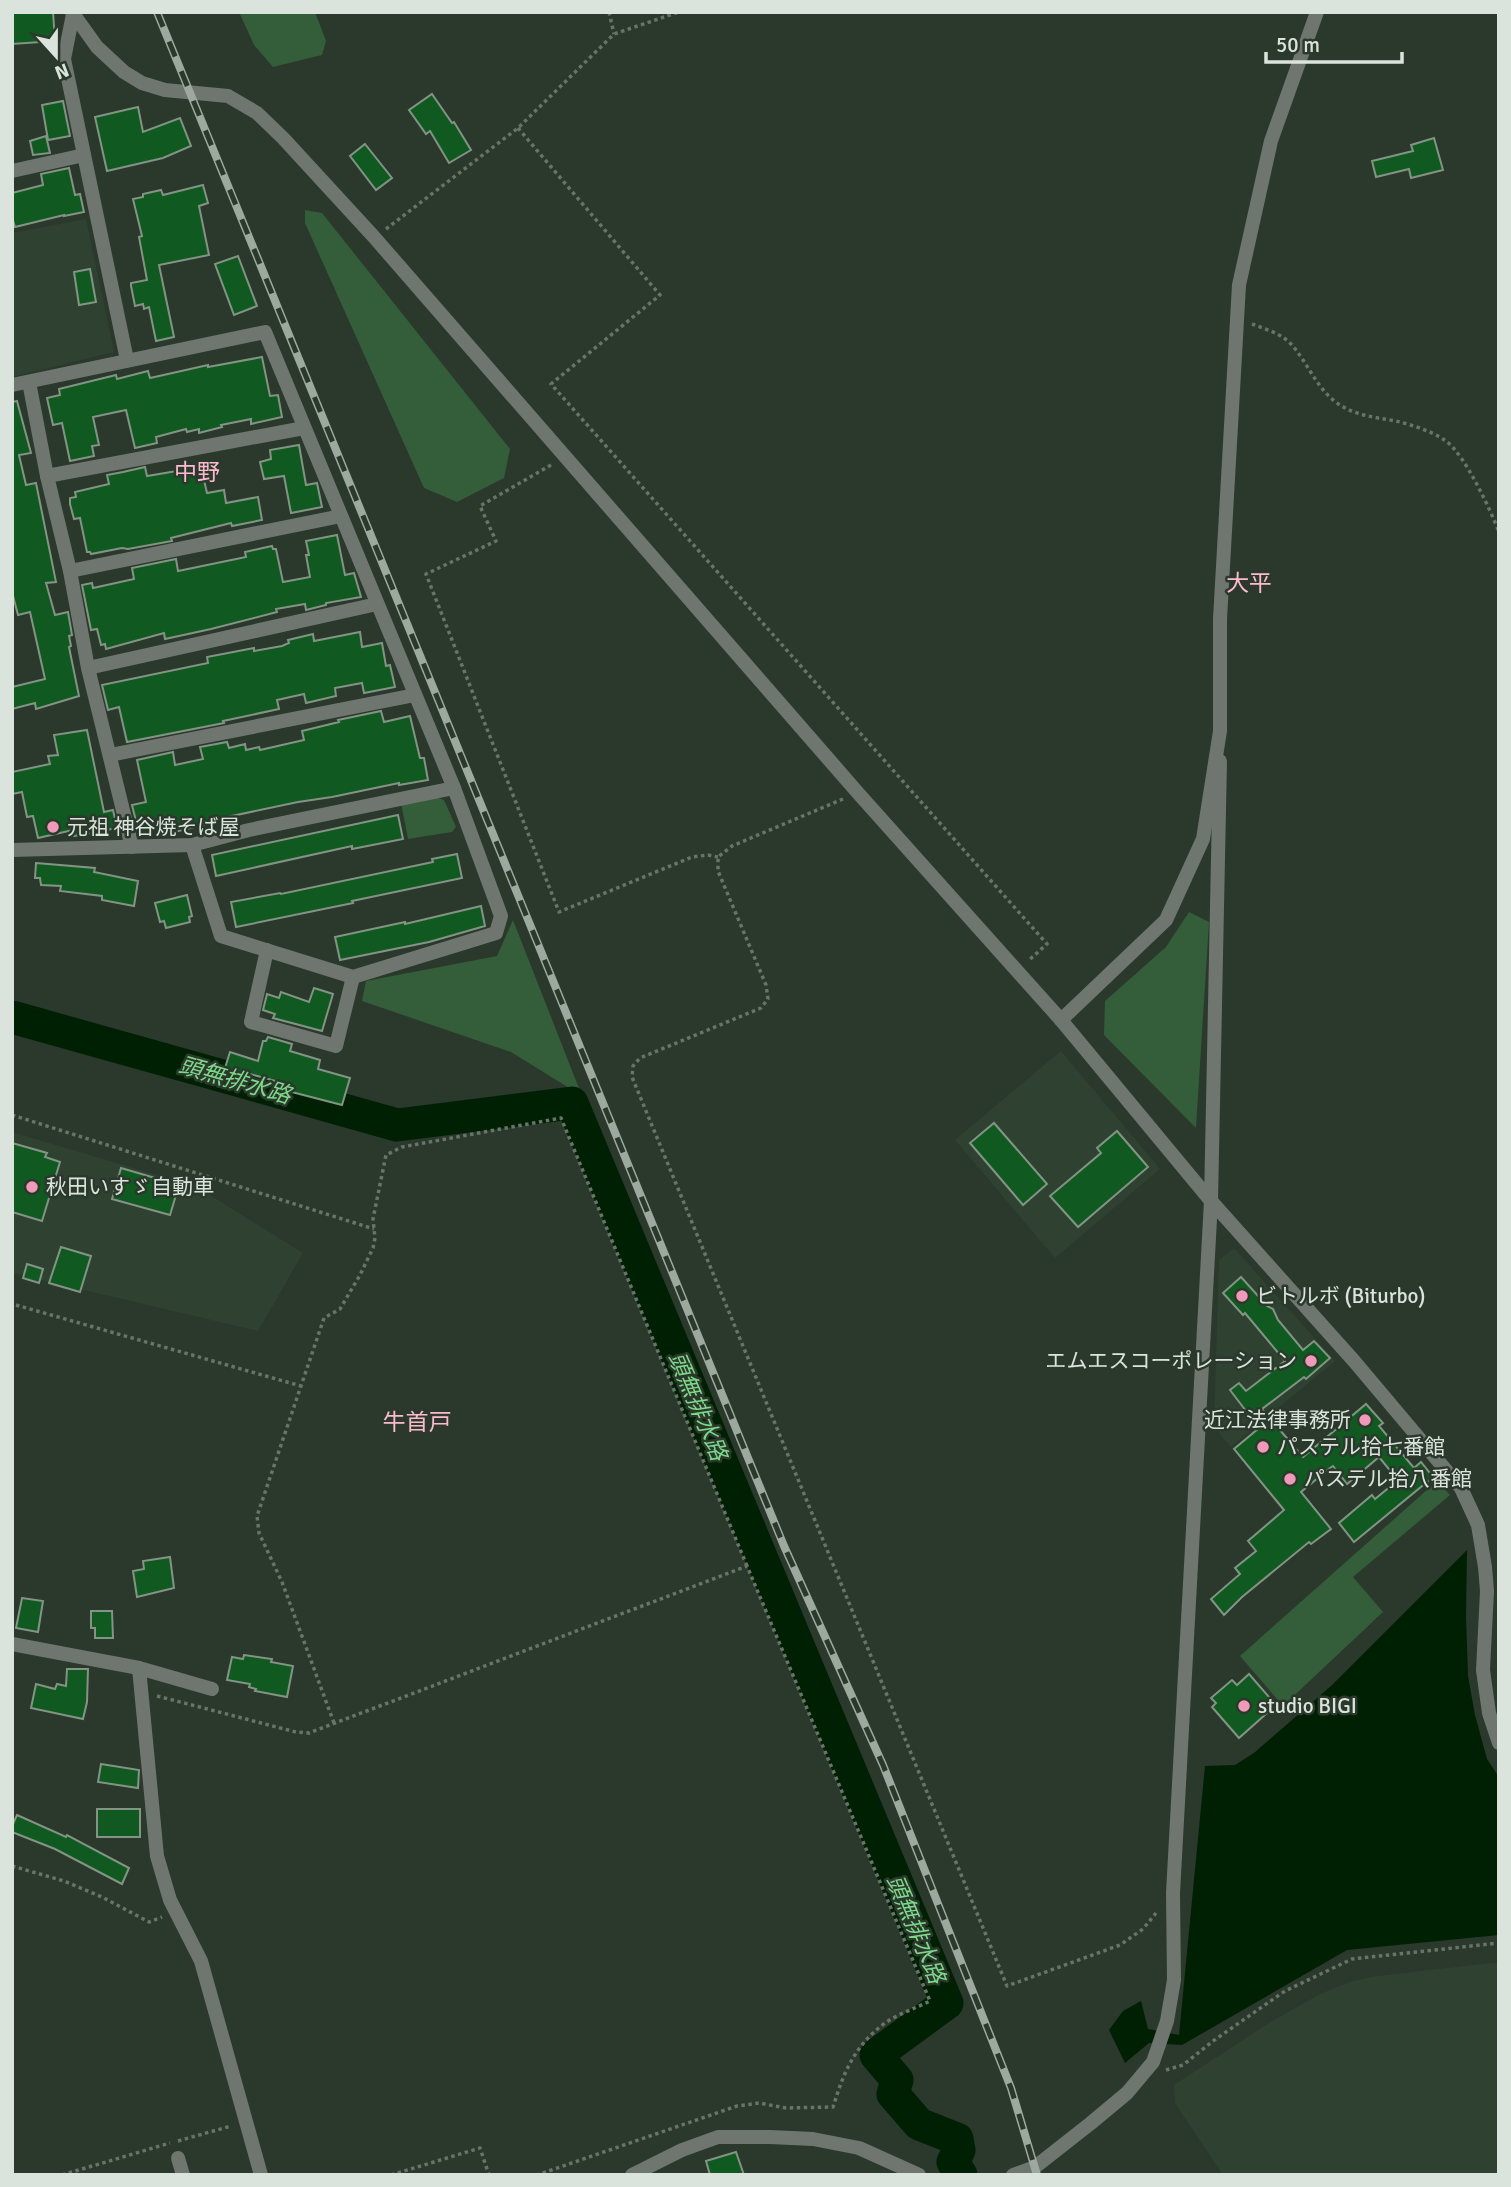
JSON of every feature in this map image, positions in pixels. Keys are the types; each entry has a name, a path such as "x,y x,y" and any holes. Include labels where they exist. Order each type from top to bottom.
{"street":[{"path":"1013,2175 1035,2167 1127,2093 1146,2071 1159,2050 1174,1980 1173,1893 1211,1201 1220,619 1239,285 1271,141 1317,12"},
{"path":"73,13 64,59 127,360"},
{"path":"73,13 97,47 124,72 142,83 165,90 228,96 257,113 283,138 374,237 1015,971 1062,1020 1211,1201 1354,1360 1461,1488 1478,1525 1493,1591 1483,1670 1489,1713 1499,1743"},
{"path":"12,171 84,155"},
{"path":"12,385 265,332 454,788 501,916 496,933 353,977 221,936 192,845"},
{"path":"29,382 88,668 132,847"},
{"path":"47,476 304,428"},
{"path":"70,571 341,516"},
{"path":"88,668 377,604"},
{"path":"110,755 415,695"},
{"path":"1062,1020 1166,920 1203,839 1220,731"},
{"path":"12,850 192,845 249,830 454,788"},
{"path":"267,950 251,1022 336,1046 353,977"},
{"path":"12,1644 139,1668 212,1689"},
{"path":"139,1668 157,1856 170,1900 201,1961 261,2175"},
{"path":"632,2175 682,2150 718,2137 813,2139 859,2148 919,2175"},
{"path":"178,2158 183,2175"}],"path":[{"path":"609,12 614,34"},
{"path":"374,237 518,128 614,34 679,12"},
{"path":"518,128 660,295 551,384 1047,944 1015,971"},
{"path":"1237,318 1273,332 1289,343 1319,384 1333,399 1347,408 1360,415 1411,426 1447,441 1461,457 1499,532"},
{"path":"565,457 480,506 496,541 426,574 559,912 692,857 718,857 732,846 858,793"},
{"path":"718,857 718,871 766,985 768,999 761,1008 640,1058 633,1066 632,1077 1007,1986 1120,1945 1143,1929 1173,1893"},
{"path":"12,1115 374,1229"},
{"path":"334,1723 282,1582 259,1533 257,1517 324,1318 340,1309 373,1248 373,1219 386,1155 402,1147 561,1118 930,2001 886,2022 856,2051 843,2075 834,2107 786,2108 759,2104 737,2106 537,2175"},
{"path":"16,1305 301,1386"},
{"path":"141,1692 296,1732 309,1732 747,1566"},
{"path":"12,1866 64,1881 149,1922 176,1912"},
{"path":"1146,2071 1183,2065 1285,1991 1352,1959 1499,1942"},
{"path":"62,2175 246,2122"},
{"path":"391,2175 480,2148 489,2175"}],"shaded area":[{"path":"239,12 315,12 326,41 322,55 273,67 254,45"},
{"path":"305,210 322,213 510,449 504,478 457,502 424,488 305,223"},
{"path":"86,219 114,352 12,377 12,233"},
{"path":"436,797 444,800 456,827 452,832 408,839 401,803"},
{"path":"1189,912 1209,922 1196,1128 1104,1035 1105,1001 1166,947"},
{"path":"513,920 582,1096 511,1052 362,1001 366,981 497,956"},
{"path":"1061,1051 1160,1169 1055,1258 955,1140"},
{"path":"12,1132 197,1187 303,1253 258,1331 12,1273"},
{"path":"1234,1248 1335,1361 1231,1447 1214,1427 1219,1260"},
{"path":"1437,1481 1450,1495 1353,1577 1383,1612 1283,1706 1240,1656"},
{"path":"1467,1550 1468,1676 1487,1759 1499,1777 1499,1935 1347,1950 1182,2045 1149,2043 1125,2063 1109,2030 1123,2011 1141,2001 1148,2029 1179,2035 1205,1766 1235,1765 1254,1753 1331,1686"},
{"path":"1499,1962 1499,2175 1223,2175 1175,2103 1174,2085 1272,2021 1320,1994 1370,1977"}],"building":[{"path":"12,12 53,12 55,41 12,44"},
{"path":"432,94 471,150 449,163 430,131 426,134 409,110"},
{"path":"63,101 70,136 48,140 42,105"},
{"path":"138,107 143,132 180,118 191,146 163,158 107,171 95,117"},
{"path":"46,136 50,153 33,155 30,141"},
{"path":"1434,138 1443,170 1411,178 1409,169 1376,177 1372,161 1413,151 1411,145"},
{"path":"365,144 392,178 376,190 350,156"},
{"path":"69,168 75,195 80,194 84,212 15,227 12,217 12,193 43,185 41,174"},
{"path":"203,185 208,203 199,206 209,255 159,265 174,337 156,341 149,307 144,309 143,304 135,306 131,286 131,283 147,280 139,237 142,236 133,199 161,190 163,195"},
{"path":"238,256 257,306 234,315 215,264"},
{"path":"90,269 96,302 79,305 74,272"},
{"path":"262,357 270,396 278,395 282,417 251,424 251,419 199,433 199,429 187,432 186,429 156,437 157,443 135,448 126,410 93,417 99,445 92,446 94,456 70,461 62,423 53,425 47,398 60,395 59,389 116,375 117,379 148,371 150,378"},
{"path":"17,401 31,453 19,455 26,485 36,483 56,582 46,583 55,615 68,612 72,635 69,636 69,647 79,696 36,709 35,703 12,709 12,687 45,679 30,612 18,615 12,592 12,402"},
{"path":"299,445 306,485 317,483 322,507 291,513 284,476 264,479 260,462 271,459 270,450"},
{"path":"196,464 197,468 201,467 207,493 224,490 226,503 258,497 262,520 232,526 231,523 171,538 172,541 91,554 87,552 80,518 74,519 70,504 70,498 76,497 75,492 109,484 107,475 145,467 147,476 177,471 176,469"},
{"path":"337,535 345,575 354,573 361,597 326,603 306,610 305,604 276,609 277,612 211,629 165,639 164,633 106,649 105,644 101,645 97,629 91,630 82,585 92,583 93,588 134,579 132,568 176,559 178,571 246,557 245,552 272,546 276,549 283,582 310,577 306,541"},
{"path":"360,632 362,647 382,643 386,666 390,665 395,687 364,693 362,683 335,688 336,696 306,703 304,694 277,700 279,709 127,742 119,707 108,710 102,685 208,663 207,657 282,646 289,643 288,640 313,634 314,641"},
{"path":"381,711 384,722 410,716 420,758 424,758 428,780 298,802 208,821 208,824 174,832 172,825 139,833 132,805 146,802 137,760 173,752 175,765 203,759 200,747 227,742 229,748 245,744 246,750 259,747 260,750 304,740 302,731"},
{"path":"87,730 104,812 113,810 117,828 74,836 73,830 38,838 33,816 27,817 22,792 12,794 12,772 50,764 48,756 58,755 54,735"},
{"path":"398,815 403,839 352,849 352,846 216,876 212,855"},
{"path":"457,854 462,878 236,927 231,902 433,862 432,859"},
{"path":"36,863 95,868 94,872 138,881 134,906 102,900 102,896 60,891 61,886 41,885 40,878 35,878"},
{"path":"187,895 192,916 189,917 190,922 166,928 164,921 160,922 155,903"},
{"path":"481,906 485,926 429,942 340,960 335,937"},
{"path":"314,988 333,994 322,1031 273,1018 275,1014 263,1010 267,994 279,998 281,992 309,1002"},
{"path":"268,1037 292,1044 290,1051 320,1060 318,1069 350,1078 342,1105 284,1090 286,1084 250,1074 248,1079 224,1071 230,1052 258,1061 263,1041"},
{"path":"994,1123 1047,1184 1023,1205 970,1143"},
{"path":"1117,1131 1148,1167 1078,1227 1050,1196 1101,1153 1097,1148"},
{"name":"秋田いすゞ自動車","path":"12,1143 47,1153 45,1157 60,1162 42,1221 12,1212"},
{"path":"121,1168 179,1185 170,1215 112,1199"},
{"path":"61,1247 91,1256 80,1292 49,1283"},
{"path":"27,1264 43,1269 39,1283 23,1278"},
{"path":"1241,1277 1267,1306 1273,1309 1278,1320 1303,1350 1314,1341 1330,1358 1306,1379 1304,1377 1262,1409 1303,1457 1366,1404 1383,1423 1379,1426 1414,1468 1421,1462 1433,1477 1354,1542 1339,1523 1372,1495 1375,1499 1398,1480 1379,1457 1347,1484 1333,1466 1301,1492 1331,1529 1311,1544 1309,1542 1224,1615 1211,1599 1240,1574 1235,1568 1256,1551 1248,1541 1284,1510 1234,1449 1259,1428 1230,1390 1239,1383 1246,1391 1285,1361 1245,1313 1243,1315 1223,1293"},
{"path":"170,1557 174,1588 137,1597 133,1571 144,1569 143,1561"},
{"path":"22,1598 43,1601 38,1632 16,1628"},
{"path":"91,1611 112,1611 113,1638 95,1638 95,1628 91,1628"},
{"path":"244,1655 272,1659 271,1662 293,1666 287,1697 255,1691 256,1689 249,1687 250,1684 227,1680 232,1657 243,1659"},
{"path":"67,1669 88,1669 87,1702 83,1719 31,1708 36,1684 55,1689 57,1684 66,1686"},
{"name":"studio BIGI","path":"1249,1674 1276,1705 1239,1738 1212,1707 1216,1703 1211,1698 1232,1680 1237,1685"},
{"path":"101,1764 139,1770 138,1788 98,1782"},
{"path":"97,1809 140,1809 140,1837 97,1837"},
{"path":"17,1815 66,1837 67,1835 129,1868 122,1884 55,1849 12,1832"},
{"path":"736,2152 744,2175 710,2175 706,2161"}],"waterway":[{"name":"頭無排水路","path":"12,1017 397,1125 572,1103 947,2003 876,2055 897,2080 893,2094 919,2124 957,2139 959,2150 953,2162 961,2175"}],"railway":[{"path":"157,12 784,1546 883,1765 1011,2088 1037,2175"}],"place":[{"name":"元祖 神谷焼そば屋","path":"53,827"},
{"name":"秋田いすゞ自動車","path":"32,1187"},
{"name":"ビトルボ (Biturbo)","path":"1242,1296"},
{"name":"エムエスコーポレーション","path":"1311,1361"},
{"name":"近江法律事務所","path":"1365,1420"},
{"name":"パステル拾七番館","path":"1263,1447"},
{"name":"パステル拾八番館","path":"1290,1479"},
{"name":"studio BIGI","path":"1244,1706"}],"district":[{"name":"中野","path":"197,472"},
{"name":"大平","path":"1249,583"},
{"name":"牛首戸","path":"417,1422"}]}
